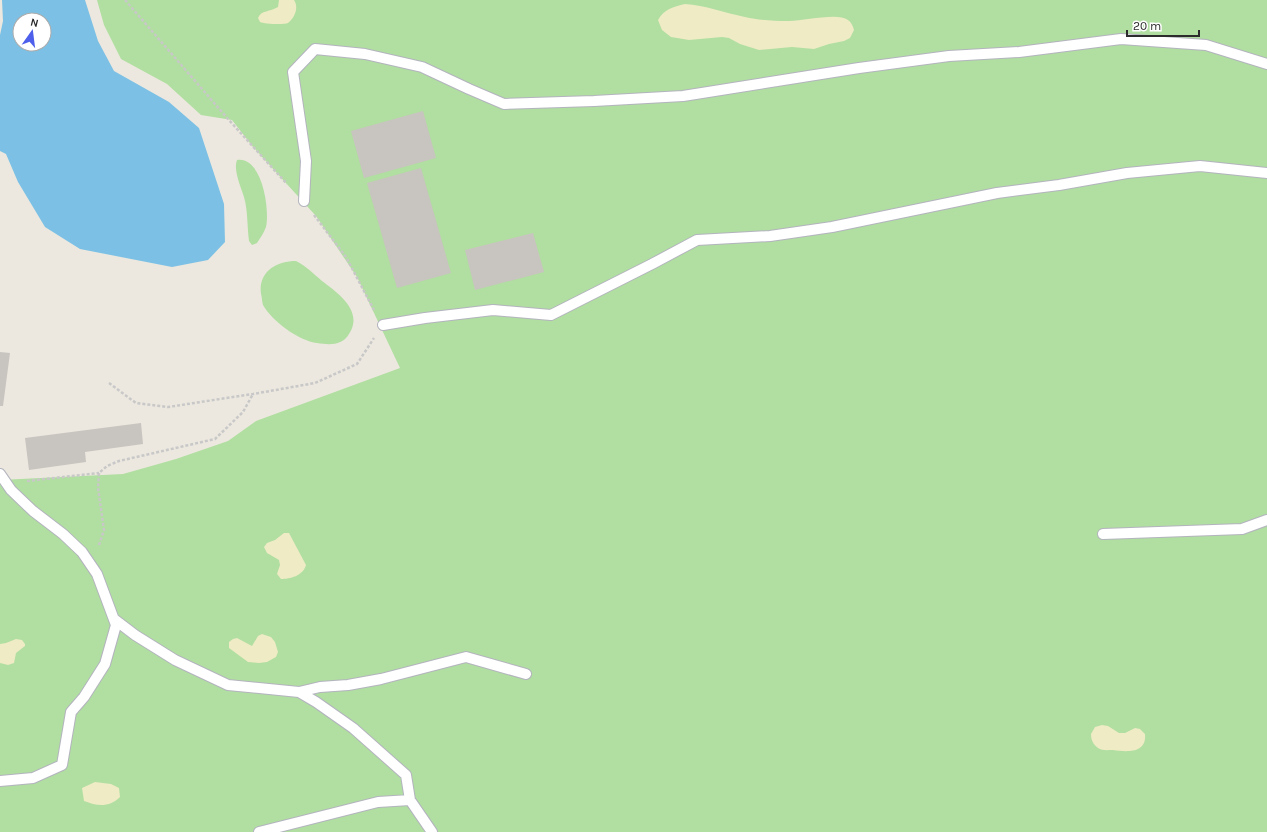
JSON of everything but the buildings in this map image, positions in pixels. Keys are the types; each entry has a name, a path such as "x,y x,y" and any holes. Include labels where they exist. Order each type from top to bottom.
{"lane":[{"path":"304,201 306,161 293,72 315,49 365,54 422,67 504,104 683,96 859,68 949,56 1019,52 1121,39 1206,45 1267,64"},
{"path":"383,325 425,318 493,310 551,315 697,240 770,236 832,227 997,193 1059,185 1127,173 1200,166 1267,173"},
{"path":"0,474 3,484 33,512 63,534 77,547 95,571 116,625 105,664 84,697 71,712 62,765 32,778 0,781"},
{"path":"1103,534 1242,529 1267,520"},
{"path":"114,619 135,635 175,660 228,685 299,692 320,687 348,685 381,679 466,657 526,674"},
{"path":"299,692 353,728 406,776 410,800 432,832"},
{"path":"259,832 378,802 410,800"}],"path":[{"path":"110,383 136,403 168,407 253,394 315,382 357,364 383,325 346,257 304,201 228,119 125,0"},
{"path":"3,484 99,473 107,466 119,461 215,439 243,412 253,394"},
{"path":"95,571 100,540 104,530 104,519 98,488 99,473"}],"green space":[{"path":"97,0 1267,0 1267,832 0,832 0,480 123,474 176,459 228,441 256,421 400,368 357,277 316,216 253,147 232,120 201,115 167,84 121,59 104,25"},
{"path":"237,160 246,161 253,166 262,185 267,208 266,227 257,243 252,245 249,241 247,213 236,169"},
{"path":"296,261 335,291 347,303 351,310 353,326 343,341 335,344 326,344 317,343 302,338 279,324 263,305 261,286 265,274 270,269 282,263"}],"sand":[{"path":"279,0 294,0 296,9 290,21 282,24 260,22 258,18 259,15 278,7"},
{"path":"685,4 766,20 793,21 828,17 843,18 850,22 854,30 850,38 844,41 814,49 792,47 759,50 740,44 729,38 722,37 689,40 671,37 662,30 658,20 666,11 673,7"},
{"path":"284,533 289,533 306,565 299,574 281,579 277,574 280,565 279,560 267,553 264,547 267,543 275,540"},
{"path":"262,634 271,637 275,642 278,652 276,657 267,662 248,662 229,648 229,642 237,638 252,646 258,636"},
{"path":"16,639 22,640 25,646 16,653 14,663 8,665 0,663 0,644"},
{"path":"1102,725 1108,726 1119,733 1125,733 1135,728 1140,729 1145,734 1145,741 1143,745 1135,750 1124,751 1100,749 1093,742 1091,734 1095,727"},
{"path":"95,782 111,784 119,788 120,797 112,803 103,805 84,801 82,788"}],"water":[{"path":"2,0 85,0 98,41 114,71 169,102 199,128 224,204 225,242 208,260 172,267 80,249 45,227 18,182 6,154 0,151 0,35 3,21"}]}
